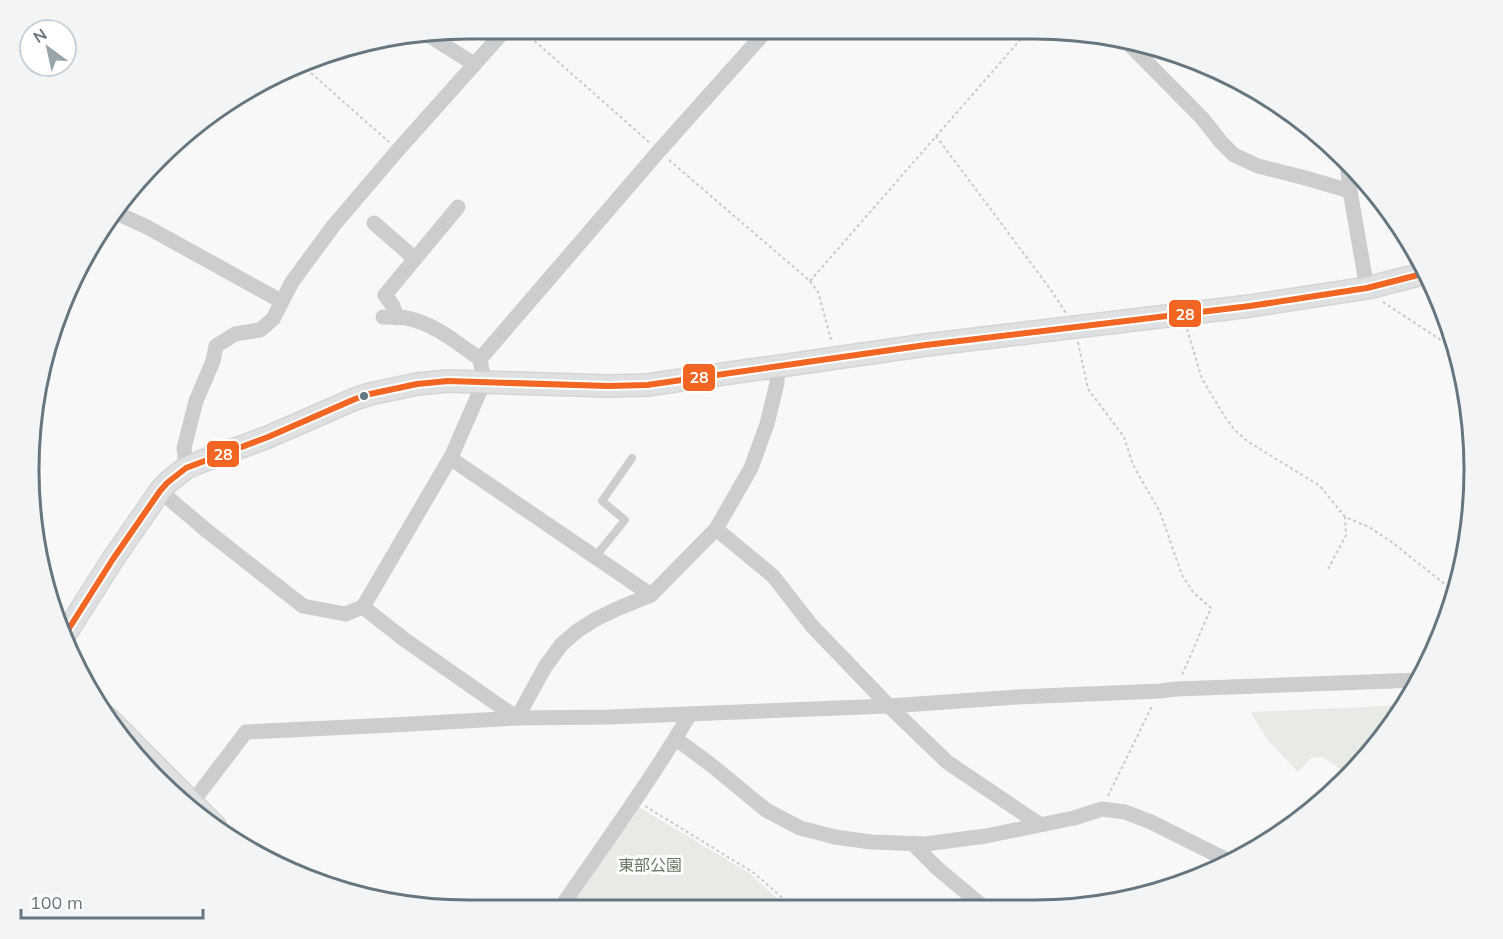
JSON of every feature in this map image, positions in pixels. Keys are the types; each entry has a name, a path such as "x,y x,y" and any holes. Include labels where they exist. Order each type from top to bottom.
{"main road":[{"path":"69,627 160,491 186,468 370,393 448,381 647,385 926,345 1183,314 1367,288 1418,275"}],"street":[{"path":"186,468 184,448 193,411 213,361 216,346 235,334 260,330 273,319 292,282 334,225 497,39"},
{"path":"480,359 759,39"},
{"path":"437,40 474,64"},
{"path":"1137,52 1202,118 1234,155 1258,166 1350,191"},
{"path":"1349,177 1367,288"},
{"path":"160,491 303,606 345,614 363,607 450,458 484,382 480,359 427,325 405,318 390,317 393,306 385,295 458,207"},
{"path":"122,216 147,227 281,301"},
{"path":"374,223 414,258"},
{"path":"517,718 545,667 561,645 596,619 651,595 716,529 751,468 767,424 775,393 777,367"},
{"path":"450,458 651,595"},
{"path":"716,529 773,576 812,626 947,762 1039,824"},
{"path":"363,607 405,640 517,718"},
{"path":"195,800 246,732 517,718 889,706 1176,689 1409,680"},
{"path":"566,900 676,739 690,714"},
{"path":"676,739 766,810 800,828 835,837 871,842 925,844 986,836 1074,818 1102,809 1125,813 1151,822 1221,857"},
{"path":"913,843 937,868 975,900"}],"lane":[{"path":"594,557 625,520 602,501 632,458"}],"path":[{"path":"836,358 818,292 810,280 1021,39"},
{"path":"308,71 398,150"},
{"path":"936,135 1075,326 1088,389 1124,437 1133,465 1160,512 1182,575 1193,592 1211,608 1176,689"},
{"path":"1367,288 1374,296 1445,344"},
{"path":"1183,314 1202,379 1234,429 1247,441 1320,486 1345,517 1369,527 1393,543 1447,586"},
{"path":"1328,569 1346,536 1345,517"},
{"path":"1102,809 1160,691"},
{"path":"635,799 754,873 785,900"}],"green space":[{"path":"1393,705 1375,732 1341,770 1323,757 1311,758 1298,772 1266,738 1251,712"},
{"name":"東部公園","path":"637,806 749,873 779,900 574,900"}],"transit line":[{"name":"28","path":"69,627 160,491 186,468 268,437 370,394 417,384 448,381 647,385 926,345 1250,306 1367,288 1418,275"}]}
